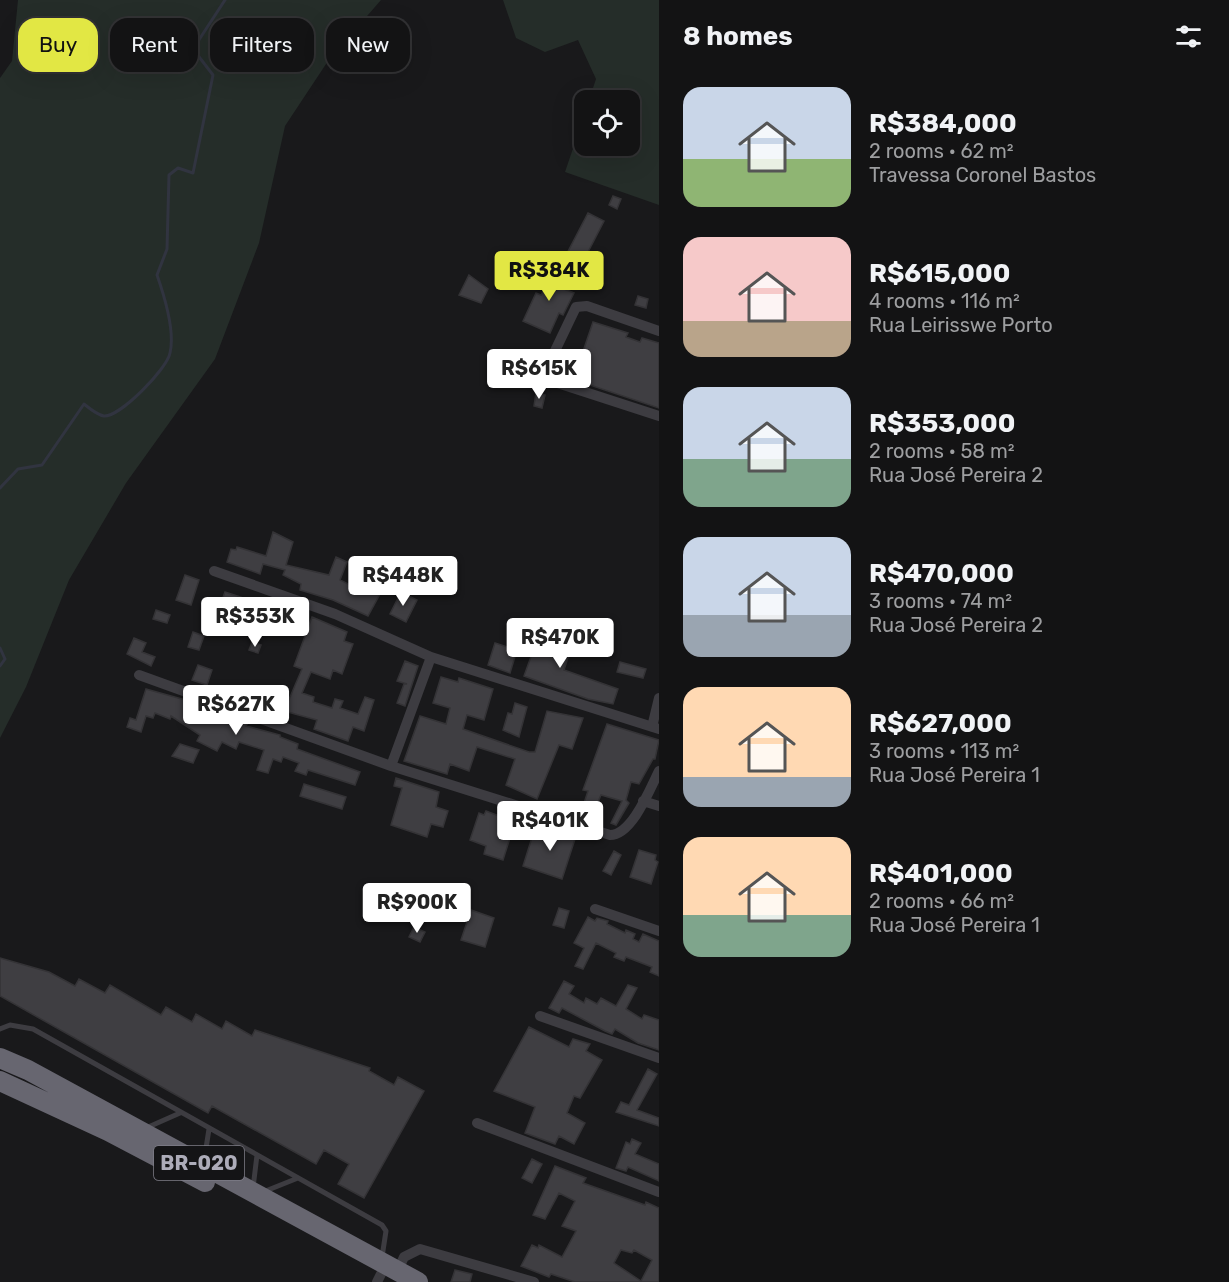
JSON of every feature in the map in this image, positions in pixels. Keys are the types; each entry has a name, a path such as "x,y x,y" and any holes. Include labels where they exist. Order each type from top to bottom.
{"highway":[{"name":"BR-020","path":"0,1058 255,1194 386,1274"},
{"name":"BR-020","path":"0,1081 108,1131 386,1274 418,1282"}],"street":[{"path":"659,331 587,306 576,307 542,378 659,416"},
{"path":"214,572 334,614 431,657 656,728 659,698"},
{"path":"391,766 431,657"},
{"path":"139,675 391,766 610,836 628,827 659,771"},
{"path":"643,801 659,806"},
{"path":"596,909 659,931"},
{"path":"540,1016 659,1058"},
{"path":"477,1123 659,1192"},
{"path":"386,1274 404,1257 420,1249 534,1282"}],"lane":[{"path":"525,372 542,378"},
{"path":"0,1029 10,1025 33,1029 382,1225 386,1235 386,1274"},
{"path":"139,1131 180,1113"},
{"path":"203,1166 208,1129"},
{"path":"257,1155 255,1194 298,1178"}],"shaded area":[{"path":"18,0 381,0 365,18 326,18 326,64 285,126 259,243 215,359 126,483 69,580 26,687 0,738 0,78 12,61"},
{"path":"503,0 659,0 659,205 565,172 574,145 574,156 640,156 640,90 592,90 596,79 578,40 545,52 516,38"}],"building":[{"path":"613,196 621,199 617,209 609,205"},
{"path":"588,213 604,221 587,254 592,256 584,272 563,261"},
{"path":"555,258 564,262 554,285 574,293 563,315 559,313 550,333 523,321 536,293 541,295 546,286"},
{"path":"469,275 488,289 481,303 459,295"},
{"path":"638,296 648,299 646,308 635,305"},
{"path":"593,322 628,333 626,337 640,342 642,338 659,343 659,408 566,377 568,369 576,372"},
{"path":"536,393 545,395 542,408 534,406"},
{"path":"273,532 293,542 286,565 329,575 336,557 347,562 340,580 354,587 356,582 380,594 368,616 333,600 300,590 301,584 283,575 285,570 263,564 260,574 227,562 231,549 236,550 237,547 266,556"},
{"path":"185,575 199,580 191,605 176,600"},
{"path":"225,592 256,602 257,598 285,606 275,634 223,617 226,611 219,608"},
{"path":"401,592 417,600 406,622 390,614"},
{"path":"156,610 170,615 167,623 153,619"},
{"path":"312,617 347,632 344,641 353,644 342,674 333,670 330,679 311,672 302,693 314,697 313,702 332,708 335,699 343,701 340,708 358,714 365,697 374,700 364,731 353,727 348,741 314,729 317,720 284,711 302,669 294,666"},
{"path":"520,629 572,645 564,670 618,689 613,704 588,699 524,676 533,651 515,643"},
{"path":"193,632 204,636 199,650 188,647"},
{"path":"134,638 146,643 142,652 155,657 151,666 127,654"},
{"path":"252,642 261,645 258,653 249,650"},
{"path":"495,643 517,650 510,673 488,665"},
{"path":"405,661 418,666 405,706 397,703 404,684 407,684 397,681"},
{"path":"620,662 646,669 643,678 617,672"},
{"path":"198,665 212,670 207,685 192,680"},
{"path":"441,677 458,682 459,678 493,689 484,720 467,715 463,729 529,752 535,752 547,711 583,718 572,749 559,745 537,799 506,785 515,759 477,747 469,771 450,764 447,774 404,761 420,716 446,724 450,708 433,703"},
{"path":"146,689 189,701 218,715 219,713 248,723 246,726 280,735 298,744 297,749 360,772 355,785 308,770 306,775 295,771 299,763 283,757 281,762 273,759 268,773 257,770 264,750 239,742 236,749 222,742 217,751 197,741 200,735 171,716 170,719 155,713 153,718 146,716 141,732 127,727 130,718 136,720"},
{"path":"262,700 275,705 271,714 259,710"},
{"path":"515,703 527,707 519,737 503,730 508,713 512,714"},
{"path":"607,724 659,740 655,759 639,784 631,782 626,800 629,803 616,825 611,823 622,801 601,795 592,816 581,812 588,791 583,790"},
{"path":"180,744 199,750 193,763 172,756"},
{"path":"396,778 439,792 436,807 448,811 443,827 431,824 427,837 391,825 402,788 394,786"},
{"path":"304,784 346,797 342,809 300,796"},
{"path":"486,811 515,822 503,860 484,854 486,846 470,840 479,813 484,815"},
{"path":"535,828 549,832 550,828 576,836 562,879 523,866"},
{"path":"639,850 656,855 655,860 658,862 651,884 630,877"},
{"path":"614,851 621,855 611,875 603,871"},
{"path":"559,908 569,911 564,928 553,925"},
{"path":"471,910 494,918 485,947 461,940"},
{"path":"588,917 595,921 597,918 608,921 607,924 625,933 626,930 635,934 633,939 639,942 643,934 659,941 659,976 650,972 652,967 626,957 624,961 614,957 616,953 596,943 583,969 575,966 584,948 574,943"},
{"path":"414,927 425,932 420,942 409,937"},
{"path":"0,958 49,972 75,986 79,979 105,993 110,985 161,1015 166,1007 192,1022 196,1014 222,1029 226,1021 252,1036 255,1030 370,1068 369,1071 394,1085 398,1077 424,1091 364,1198 338,1184 349,1164 324,1150 316,1164 212,1106 208,1113 0,996"},
{"path":"564,981 574,986 569,994 584,1003 586,998 597,1004 601,998 616,1006 628,985 637,988 626,1009 642,1019 644,1015 659,1020 659,1050 638,1043 615,1029 612,1034 605,1031 562,1008 559,1013 549,1008"},
{"path":"529,1027 569,1047 573,1039 590,1044 586,1051 602,1060 580,1098 574,1096 567,1113 585,1123 574,1144 559,1136 555,1144 525,1133 535,1107 494,1091"},
{"path":"648,1069 657,1074 637,1110 659,1118 659,1126 616,1112 621,1102 629,1105"},
{"path":"632,1139 641,1143 635,1154 659,1164 659,1181 628,1167 626,1171 616,1168 626,1142 630,1144"},
{"path":"532,1159 542,1164 532,1183 522,1178"},
{"path":"555,1166 586,1178 583,1183 659,1208 659,1282 575,1282 551,1274 549,1277 521,1266 532,1245 538,1248 539,1245 562,1257 576,1231 562,1226 575,1201 559,1193 545,1219 533,1215","holes":["621,1250 632,1253 634,1250 652,1260 641,1281 614,1263"]},
{"path":"455,1270 472,1274 470,1282 451,1282"}],"waterway":[{"path":"0,488 18,469 42,465 84,404 104,416 121,409 142,391 167,360 171,344 170,324 157,275 167,249 169,175 178,168 193,173 213,75 193,49 225,0"},
{"path":"0,648 5,659 0,666"}]}
